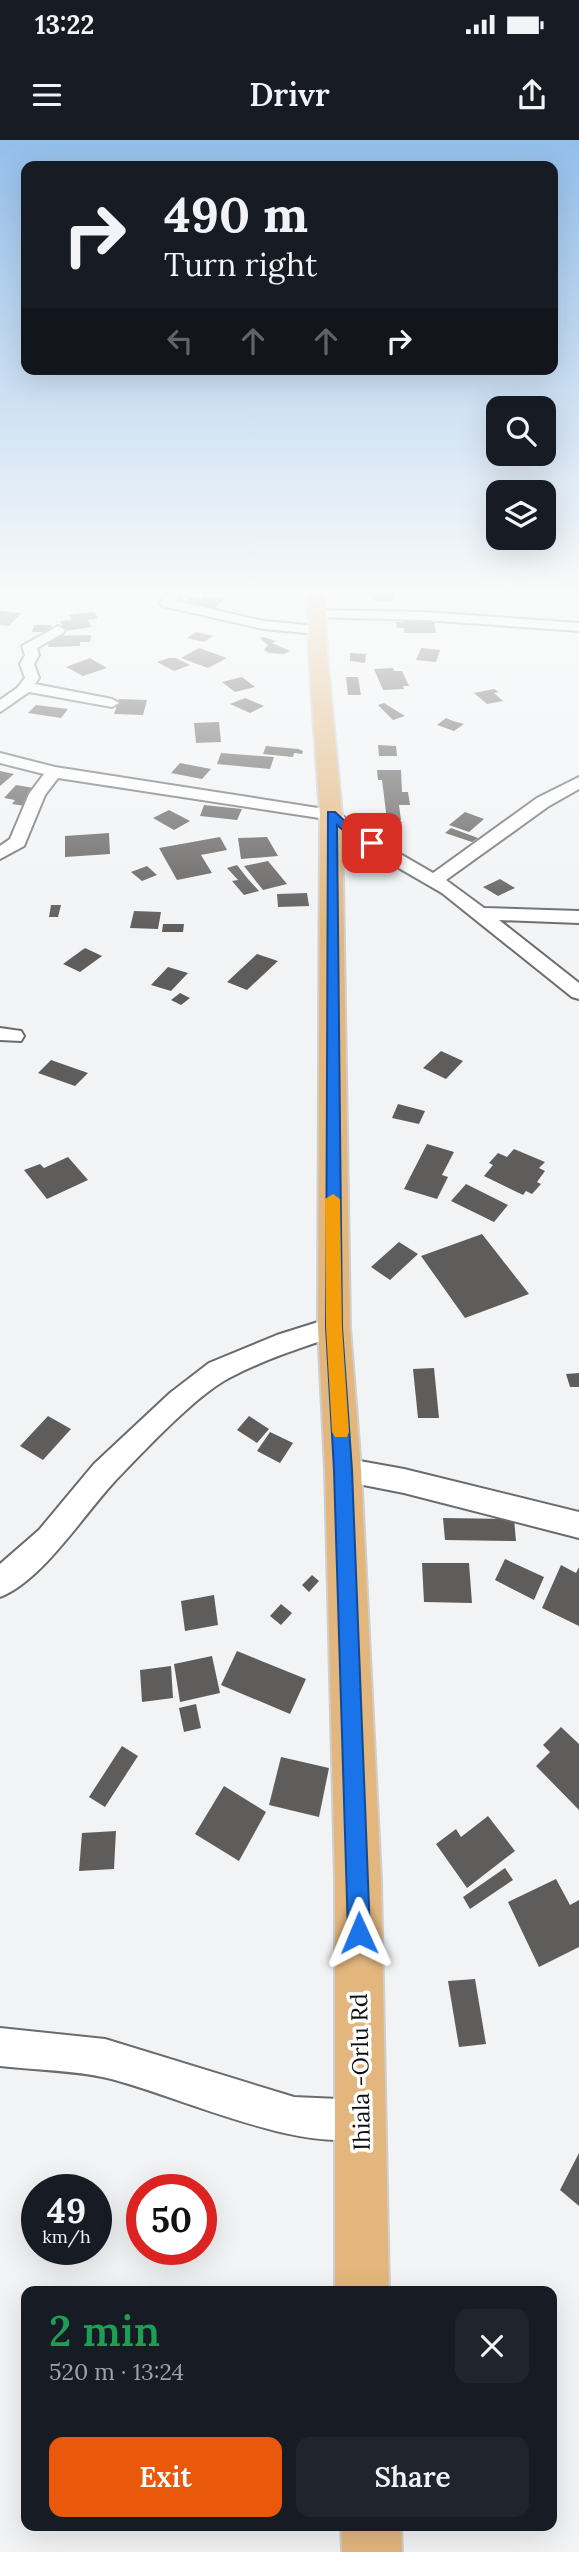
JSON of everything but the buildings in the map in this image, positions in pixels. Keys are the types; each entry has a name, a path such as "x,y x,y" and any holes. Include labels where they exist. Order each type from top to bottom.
{"main road":[{"name":"Ihiala -Orlu Rd","path":"323,706 331,815 334,1327 343,1470 358,1880 362,2286"},
{"path":"371,2531 372,2552"}],"street":[{"path":"0,758 54,772 331,815 352,834 434,880 579,993"},
{"path":"0,854 18,842 37,794 54,772"},
{"path":"434,880 543,802 579,782"},
{"path":"481,914 579,917"},
{"path":"0,1583 48,1539 104,1473 180,1401 218,1371 285,1342 334,1327"},
{"path":"343,1470 404,1481 579,1525"},
{"path":"0,2047 105,2058 294,2117 361,2120"}],"slow traffic":[{"path":"333,1199 334,1327 341,1432"}],"route":[{"path":"359,1933 343,1470 334,1327 330,1023 331,815 352,834 372,843"}]}
